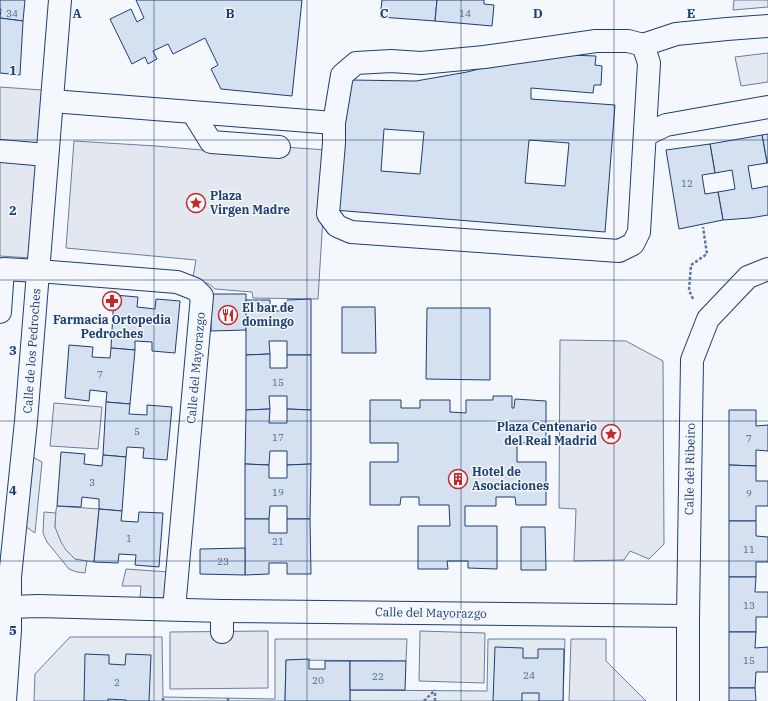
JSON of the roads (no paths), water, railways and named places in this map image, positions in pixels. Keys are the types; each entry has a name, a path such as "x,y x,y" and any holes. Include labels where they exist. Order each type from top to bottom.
{"street":[{"name":"Calle de los Pedroches","path":"5,701 10,630 10,607 5,574 26,421 60,0"},
{"path":"643,45 649,63 639,232 633,244 619,251 351,232 337,226 328,214 334,143 334,123 342,75 356,64 391,61 421,63 596,41 628,41 643,45 676,34 768,26"},
{"path":"52,101 334,123"},
{"path":"645,135 666,125 768,106"},
{"path":"193,113 211,142 279,147"},
{"path":"0,151 47,154"},
{"path":"0,312 2,269"},
{"name":"Calle del Mayorazgo","path":"2,269 38,270 197,285 202,296 174,609"},
{"name":"Calle del Ribeiro","path":"688,701 692,360 708,319 748,277 768,269"},
{"name":"Calle del Mayorazgo","path":"10,607 38,606 174,609 222,621 454,623 688,616"}],"place":[{"name":"Plaza Virgen Madre","path":"196,203"},
{"name":"Farmacia Ortopedia Pedroches","path":"112,301"},
{"name":"El bar de domingo","path":"228,315"},
{"name":"Plaza Centenario del Real Madrid","path":"611,434"},
{"name":"Hotel de Asociaciones","path":"458,479"}]}
